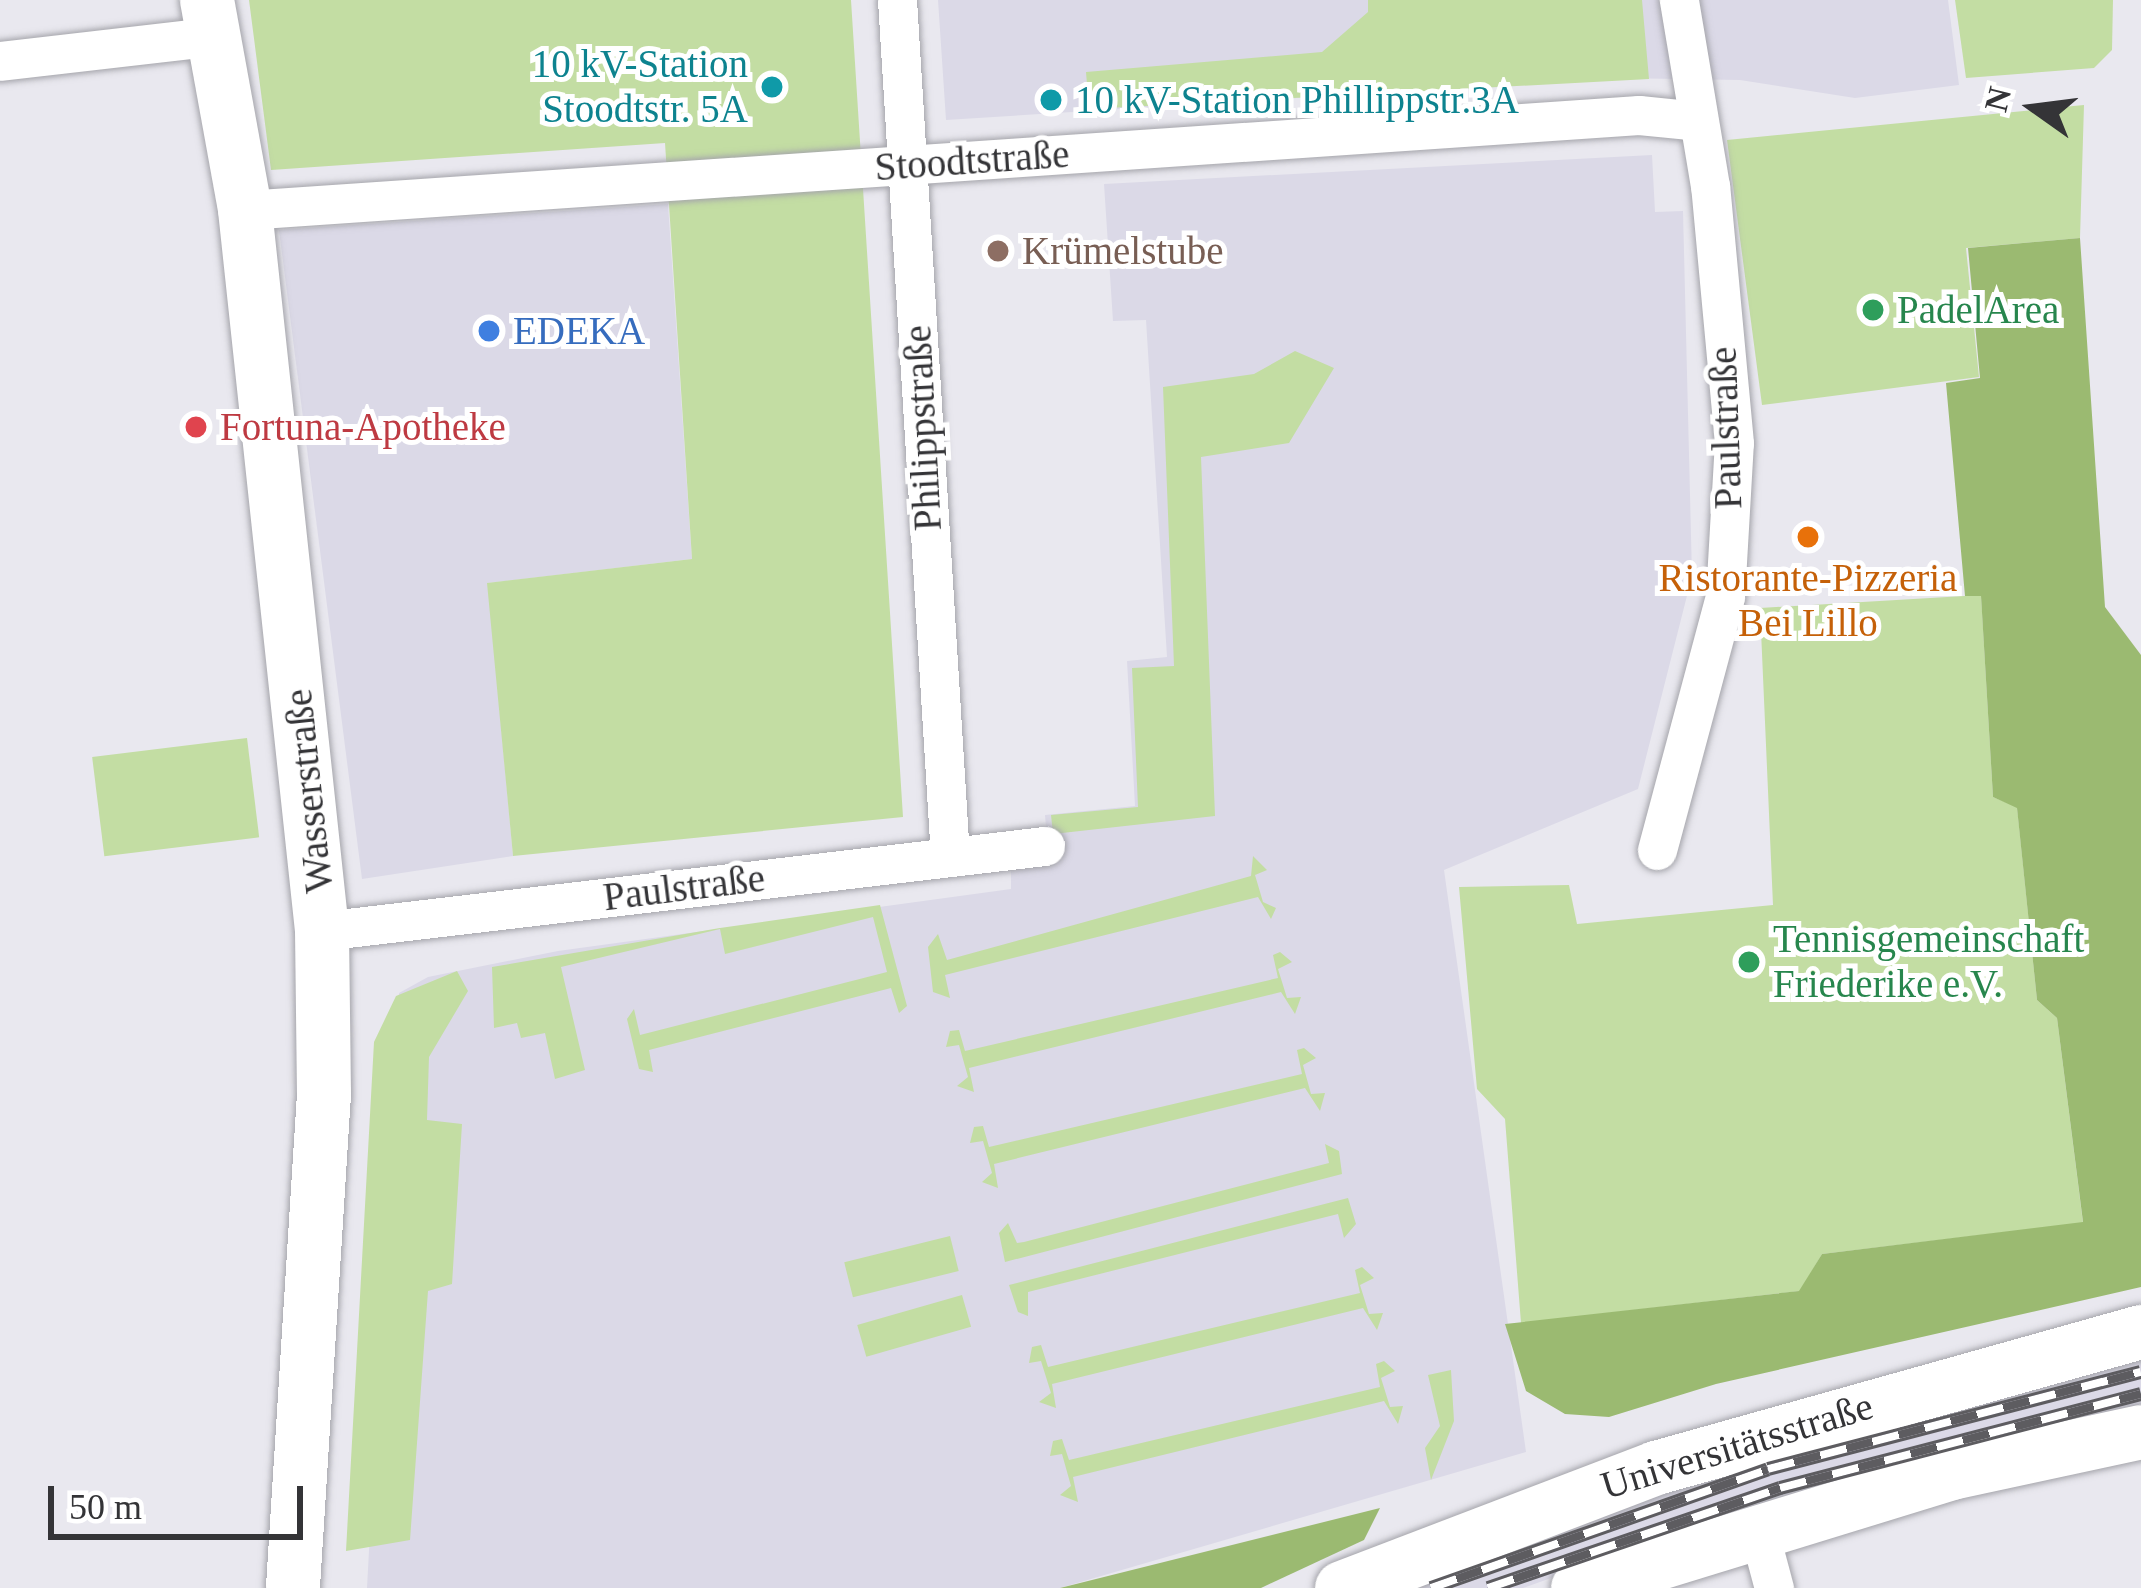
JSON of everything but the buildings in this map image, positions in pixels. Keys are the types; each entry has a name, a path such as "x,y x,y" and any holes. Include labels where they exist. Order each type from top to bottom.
{"main road":[{"name":"Wasserstraße","path":"212,18 245,209 322,931 324,1094 293,1588"},
{"name":"Universitätsstraße","path":"1342,1588 1718,1448 2141,1332"},
{"path":"1578,1588 1758,1528 1952,1473 2141,1432"}],"street":[{"name":"Philippstraße","path":"897,0 950,856"},
{"name":"Paulstraße","path":"1657,850 1725,598 1734,443 1698,121 1679,0"},
{"path":"0,62 212,18"},
{"name":"Stoodtstraße","path":"245,209 1639,116 1698,121"},
{"name":"Paulstraße","path":"322,931 1045,846"},
{"path":"1758,1528 1774,1588"}],"shaded area":[{"path":"938,0 1948,0 1959,85 1855,98 1740,80 1616,78 946,120"},
{"path":"1652,155 1655,212 1683,211 1692,576 1638,789 1444,870 1526,1452 1060,1588 367,1588 399,993 428,977 558,951 1011,889 1011,868 1049,863 1045,815 1135,806 1127,661 1167,657 1146,320 1113,321 1104,184"},
{"path":"668,204 692,559 488,583 513,856 362,879 279,230"},
{"path":"2141,1360 2141,1408 1656,1540 1523,1588 1397,1588 1662,1489"}],"green space":[{"path":"249,0 851,0 903,817 513,856 487,583 692,559 665,143 271,170"},
{"path":"1368,0 1642,0 1649,79 1089,109 1086,72 1322,52 1368,12"},
{"path":"1955,0 2113,0 2112,50 2094,68 1966,78"},
{"name":"PadelArea","path":"2084,105 2080,238 1966,248 1979,377 1762,405 1727,140"},
{"path":"2080,238 2105,607 2141,655 2141,1287 1716,1384 1609,1417 1565,1414 1526,1391 1505,1324 1799,1291 1822,1254 2083,1222 2057,1018 2037,1000 2017,808 1993,797 1981,596 1965,596 1946,383 1980,378 1968,248"},
{"path":"1295,351 1334,368 1289,443 1201,457 1215,816 1053,834 1051,815 1138,807 1132,668 1174,666 1163,387 1254,374"},
{"name":"Tennisgemeinschaft Friederike e.V.","path":"1981,595 1993,797 2017,807 2037,1000 2057,1018 2083,1223 1822,1254 1800,1291 1521,1323 1505,1119 1477,1089 1459,887 1569,885 1577,924 1773,905 1760,608"},
{"path":"247,738 259,837 104,856 92,757"},
{"path":"1253,856 1267,870 1255,875 1263,902 1276,908 1271,919 1258,897 945,975 950,998 933,992 928,947 938,934 947,960 1251,876"},
{"path":"880,905 907,1006 899,1013 891,988 649,1050 653,1072 639,1069 627,1019 634,1009 640,1035 887,972 873,917 725,954 720,929 561,967 585,1070 555,1079 545,1033 521,1038 517,1023 494,1028 492,967 720,928"},
{"path":"1280,952 1292,962 1278,969 1287,998 1301,997 1295,1014 1281,992 969,1068 974,1092 957,1086 968,1077 959,1045 946,1047 950,1031 959,1030 965,1051 1278,978 1273,955"},
{"path":"457,971 468,991 429,1057 427,1120 462,1124 452,1284 428,1291 410,1540 346,1551 374,1042 396,996"},
{"path":"1304,1048 1316,1058 1303,1065 1311,1094 1325,1093 1320,1111 1305,1088 994,1164 998,1188 982,1182 992,1173 983,1141 970,1143 974,1127 983,1126 989,1147 1302,1074 1297,1050"},
{"path":"1325,1144 1339,1151 1342,1174 1005,1262 999,1233 1008,1223 1017,1243 1024,1242 1329,1163"},
{"path":"1348,1198 1356,1224 1344,1238 1338,1214 1028,1292 1028,1316 1018,1312 1009,1285"},
{"path":"950,1236 959,1271 853,1297 844,1262"},
{"path":"1362,1267 1374,1278 1360,1285 1369,1314 1383,1313 1377,1330 1363,1308 1052,1384 1056,1408 1039,1402 1051,1393 1041,1361 1029,1363 1032,1347 1041,1345 1048,1367 1360,1293 1355,1270"},
{"path":"962,1295 971,1327 866,1357 857,1325"},
{"path":"1384,1361 1395,1371 1381,1378 1390,1407 1403,1406 1398,1424 1384,1401 1073,1477 1078,1502 1060,1495 1071,1486 1062,1454 1050,1456 1053,1441 1062,1439 1069,1460 1380,1387 1376,1364"},
{"path":"1451,1370 1454,1421 1431,1480 1425,1448 1440,1426 1428,1375"},
{"path":"1380,1508 1364,1540 1261,1588 1060,1588"}],"railway":[{"path":"1431,1588 1768,1469 2141,1372"},
{"path":"1488,1588 1780,1488 2141,1394"}],"place":[{"name":"10 kV-Station Stoodtstr. 5A","path":"772,87"},
{"name":"10 kV-Station Phillippstr.3A","path":"1051,100"},
{"name":"Krümelstube","path":"998,251"},
{"name":"PadelArea","path":"1873,310"},
{"name":"EDEKA","path":"489,331"},
{"name":"Fortuna-Apotheke","path":"196,427"},
{"name":"Ristorante-Pizzeria Bei Lillo","path":"1808,537"},
{"name":"Tennisgemeinschaft Friederike e.V.","path":"1749,962"}]}
